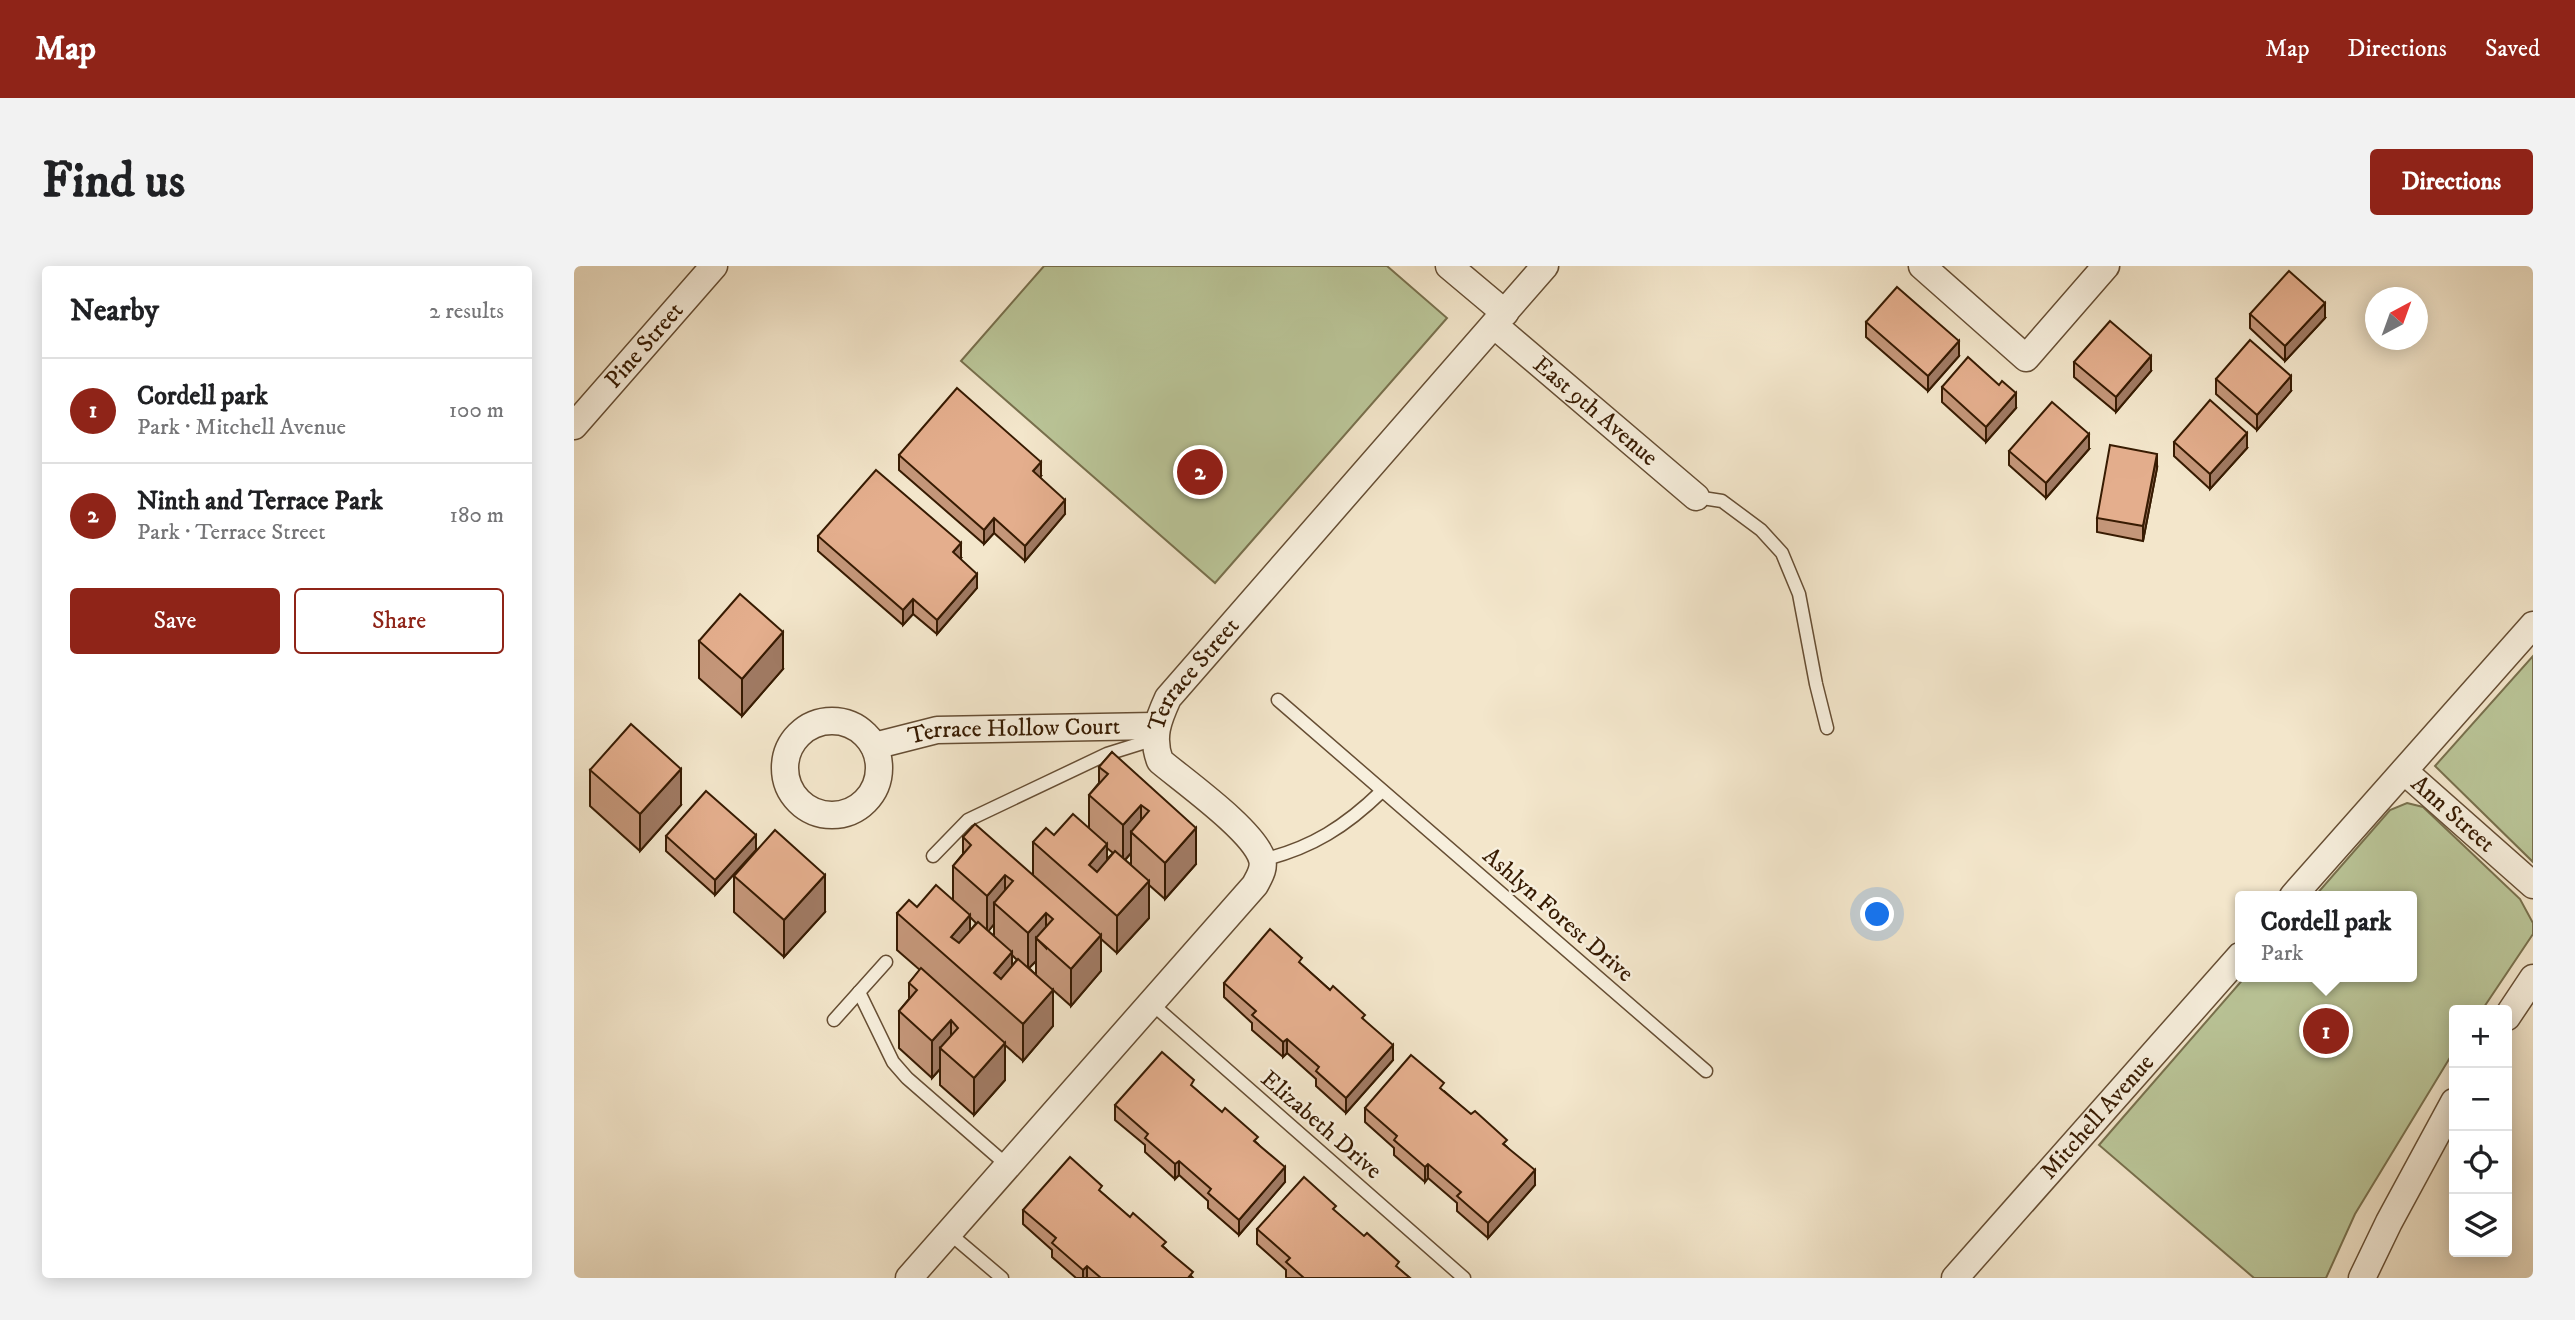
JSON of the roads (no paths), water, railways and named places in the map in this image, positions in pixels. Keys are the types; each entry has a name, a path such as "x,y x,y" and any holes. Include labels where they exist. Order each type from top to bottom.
{"street":[{"name":"Pine Street","path":"574,426 714,266"},
{"name":"East 9th Avenue","path":"1449,266 1499,319 1696,497"},
{"name":"Terrace Street","path":"1262,860 1250,837 1160,761 1155,748 1155,733 1168,698 1545,266"},
{"path":"1922,266 2026,358 2106,266"},
{"path":"2297,891 2533,625"},
{"name":"Terrace Hollow Court","path":"873,746 937,730 1155,733"},
{"name":"Ann Street","path":"2403,771 2533,884"},
{"path":"909,1278 1255,885 1262,870 1262,860"},
{"name":"Mitchell Avenue","path":"1955,1278 2235,962"},
{"path":"2512,1010 2533,978"},
{"path":"2362,1278 2449,1111"}],"lane":[{"path":"1696,497 1722,501 1761,530 1782,553 1799,594 1827,728"},
{"name":"Ashlyn Forest Drive","path":"1278,700 1706,1072"},
{"path":"933,856 968,820 1155,733"},
{"path":"1262,860 1294,852 1329,835 1365,808 1382,790"},
{"path":"834,1020 886,962"},
{"path":"859,992 893,1062 907,1078 1008,1166"},
{"name":"Elizabeth Drive","path":"1152,1003 1464,1278"},
{"path":"949,1233 1002,1278"}],"place":[{"name":"Ninth and Terrace Park","path":"1200,472"},
{"name":"Cordell park","path":"2326,1031"}]}
